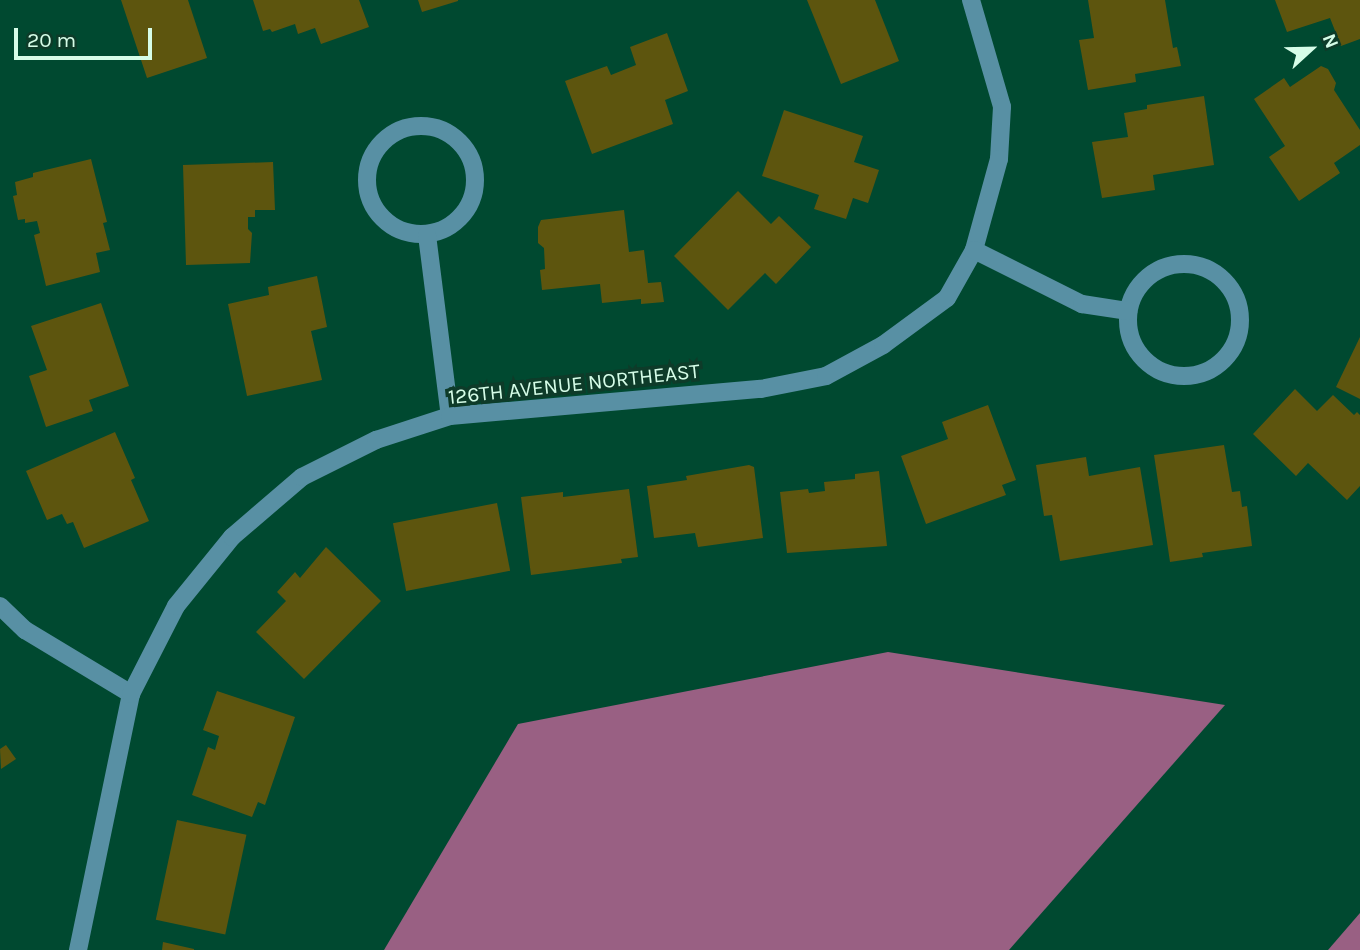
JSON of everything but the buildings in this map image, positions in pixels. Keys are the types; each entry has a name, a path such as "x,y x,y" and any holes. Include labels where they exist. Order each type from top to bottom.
{"street":[{"name":"126TH AVENUE NORTHEAST","path":"78,950 131,694 176,606 232,537 302,477 376,440 450,416 761,388 826,376 883,345 947,298 974,250 999,159 1002,107 971,0"},
{"path":"414,125 433,127 450,134 465,147 473,164 475,183 471,202 461,218 445,229 428,235 409,233 391,226 377,213 369,196 366,177 370,159 380,143 396,131 414,125"},
{"path":"428,235 450,416"},
{"path":"974,250 1082,304 1128,311"},
{"path":"1183,263 1202,265 1220,275 1233,290 1240,309 1241,328 1234,347 1222,362 1205,373 1185,377 1166,374 1149,364 1136,349 1128,331 1128,311 1135,292 1147,277 1163,267 1183,263"},
{"path":"0,606 25,630 131,694"}],"shaded area":[{"path":"888,652 1225,705 1009,950 384,950 518,724"},
{"path":"1360,913 1360,950 1328,950"}]}
